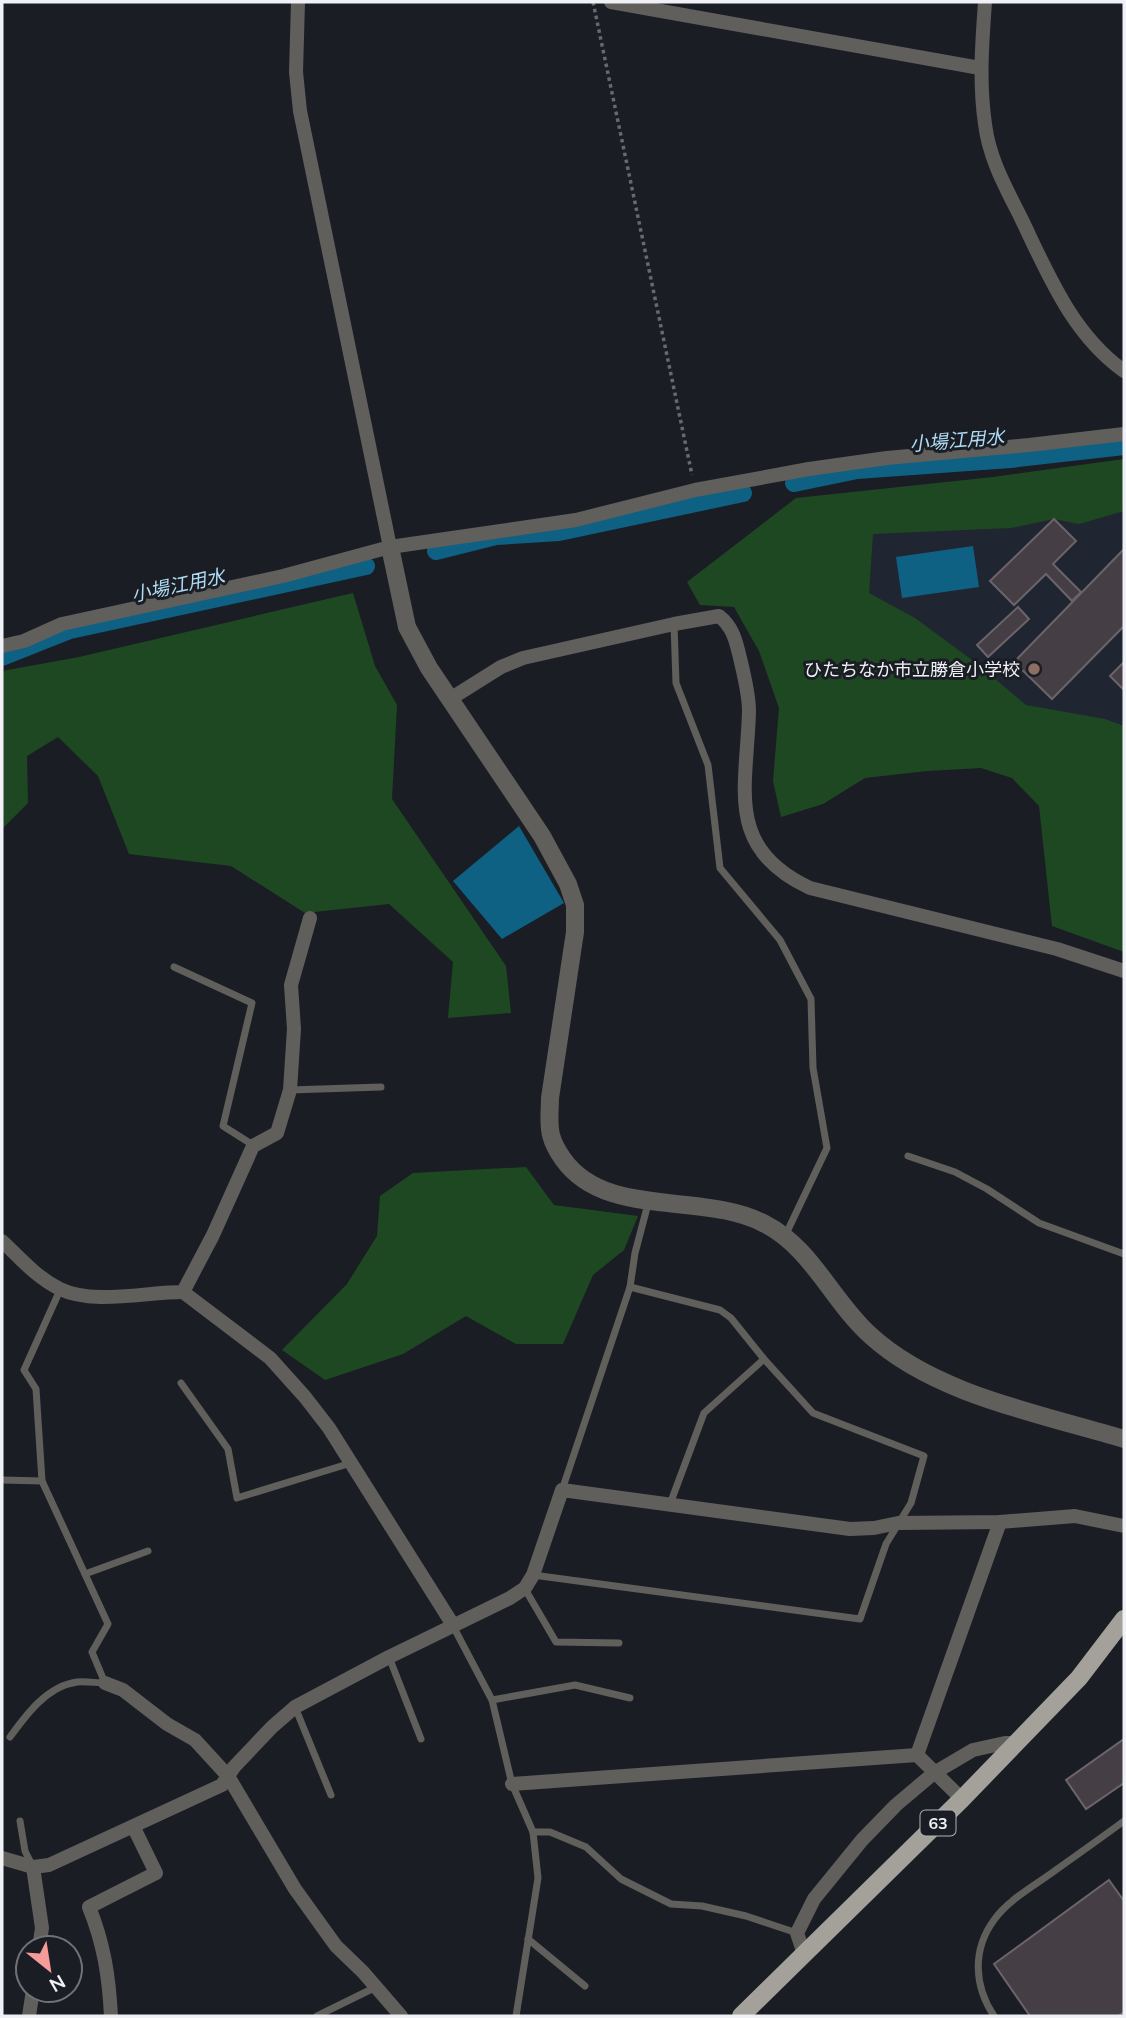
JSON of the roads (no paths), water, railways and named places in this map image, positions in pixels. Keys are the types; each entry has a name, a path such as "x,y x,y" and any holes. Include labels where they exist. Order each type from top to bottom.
{"main road":[{"name":"63","path":"741,2016 962,1799 1079,1678 1124,1619"}],"street":[{"path":"298,2 296,50 300,111 407,628 429,668 542,836 568,884 575,905 575,932 550,1098 551,1138 572,1171 589,1184 619,1195 742,1215 764,1223 785,1236 807,1257 845,1310 871,1336 910,1365 977,1395 1124,1438"},
{"path":"611,2 980,68"},
{"path":"985,2 980,68 985,125 998,172 1063,302 1097,347 1124,371"},
{"path":"2,646 24,641 62,624 284,576 390,547 576,520 695,491 809,469 887,458 1124,434"},
{"path":"450,699 501,667 523,658 719,616 729,624 746,683 749,708 744,799 748,824 758,846 771,863 789,878 820,890 1057,949 1124,971"},
{"path":"183,1292 253,1146 277,1133 290,1090 294,1029 291,985 310,918"},
{"path":"2,1241 33,1272 60,1289 84,1297 183,1292 270,1358 329,1428 453,1625"},
{"path":"2,1858 33,1867 49,1865 222,1786 234,1767 295,1707 510,1598 529,1582 562,1490 850,1529 898,1523 1000,1522 1075,1516 1124,1527"},
{"path":"917,1755 1000,1522"},
{"path":"104,1683 123,1690 167,1724 195,1740 228,1776 295,1889 336,1946 377,1986 401,2016"},
{"path":"804,1954 797,1933 814,1899 862,1840 896,1805 934,1773 973,1751 1016,1743"},
{"path":"917,1755 962,1799"},
{"path":"512,1784 917,1755"},
{"path":"111,2016 108,1975 101,1937 89,1907 156,1873 134,1828"},
{"path":"33,1867 41,1934"}],"lane":[{"path":"674,624 676,683 708,765 719,868 780,940 811,999 813,1068 827,1148 785,1236"},
{"path":"174,967 252,1003 223,1126 253,1146"},
{"path":"290,1090 381,1087"},
{"path":"908,1156 955,1172 1040,1223 1124,1254"},
{"path":"562,1490 630,1287 635,1253 649,1199"},
{"path":"529,1582 860,1619 886,1544 911,1503 924,1455 813,1413 731,1318 720,1310 630,1287"},
{"path":"10,1737 29,1710 52,1693 75,1682 104,1683 92,1652 108,1624 42,1481 36,1389 24,1370 60,1289"},
{"path":"670,1505 704,1413 764,1359"},
{"path":"181,1383 228,1449 237,1498 351,1463"},
{"path":"2,1480 42,1481"},
{"path":"85,1574 148,1551"},
{"path":"529,1582 556,1642 619,1643"},
{"path":"453,1625 492,1700 512,1784 533,1832 538,1878 516,2016"},
{"path":"389,1657 421,1739"},
{"path":"492,1700 575,1685 630,1698"},
{"path":"295,1707 331,1794"},
{"path":"20,1821 25,1851 33,1867"},
{"path":"994,2016 986,2004 978,1978 977,1958 985,1935 995,1918 1016,1899 1124,1821"},
{"path":"533,1832 550,1832 586,1847 621,1879 671,1904 702,1906 746,1916 797,1933"},
{"path":"528,1939 585,1986"},
{"path":"317,2016 377,1986"}],"water":[{"path":"973,546 979,587 902,598 896,557"},
{"path":"519,826 564,903 502,939 453,881"}],"waterway":[{"name":"小場江用水","path":"794,483 857,470 1010,459 1124,446"},
{"name":"小場江用水","path":"436,551 496,536 559,532 743,493"},
{"name":"小場江用水","path":"2,657 70,630 366,566"}],"place":[{"name":"ひたちなか市立勝倉小学校","path":"1034,669"}]}
